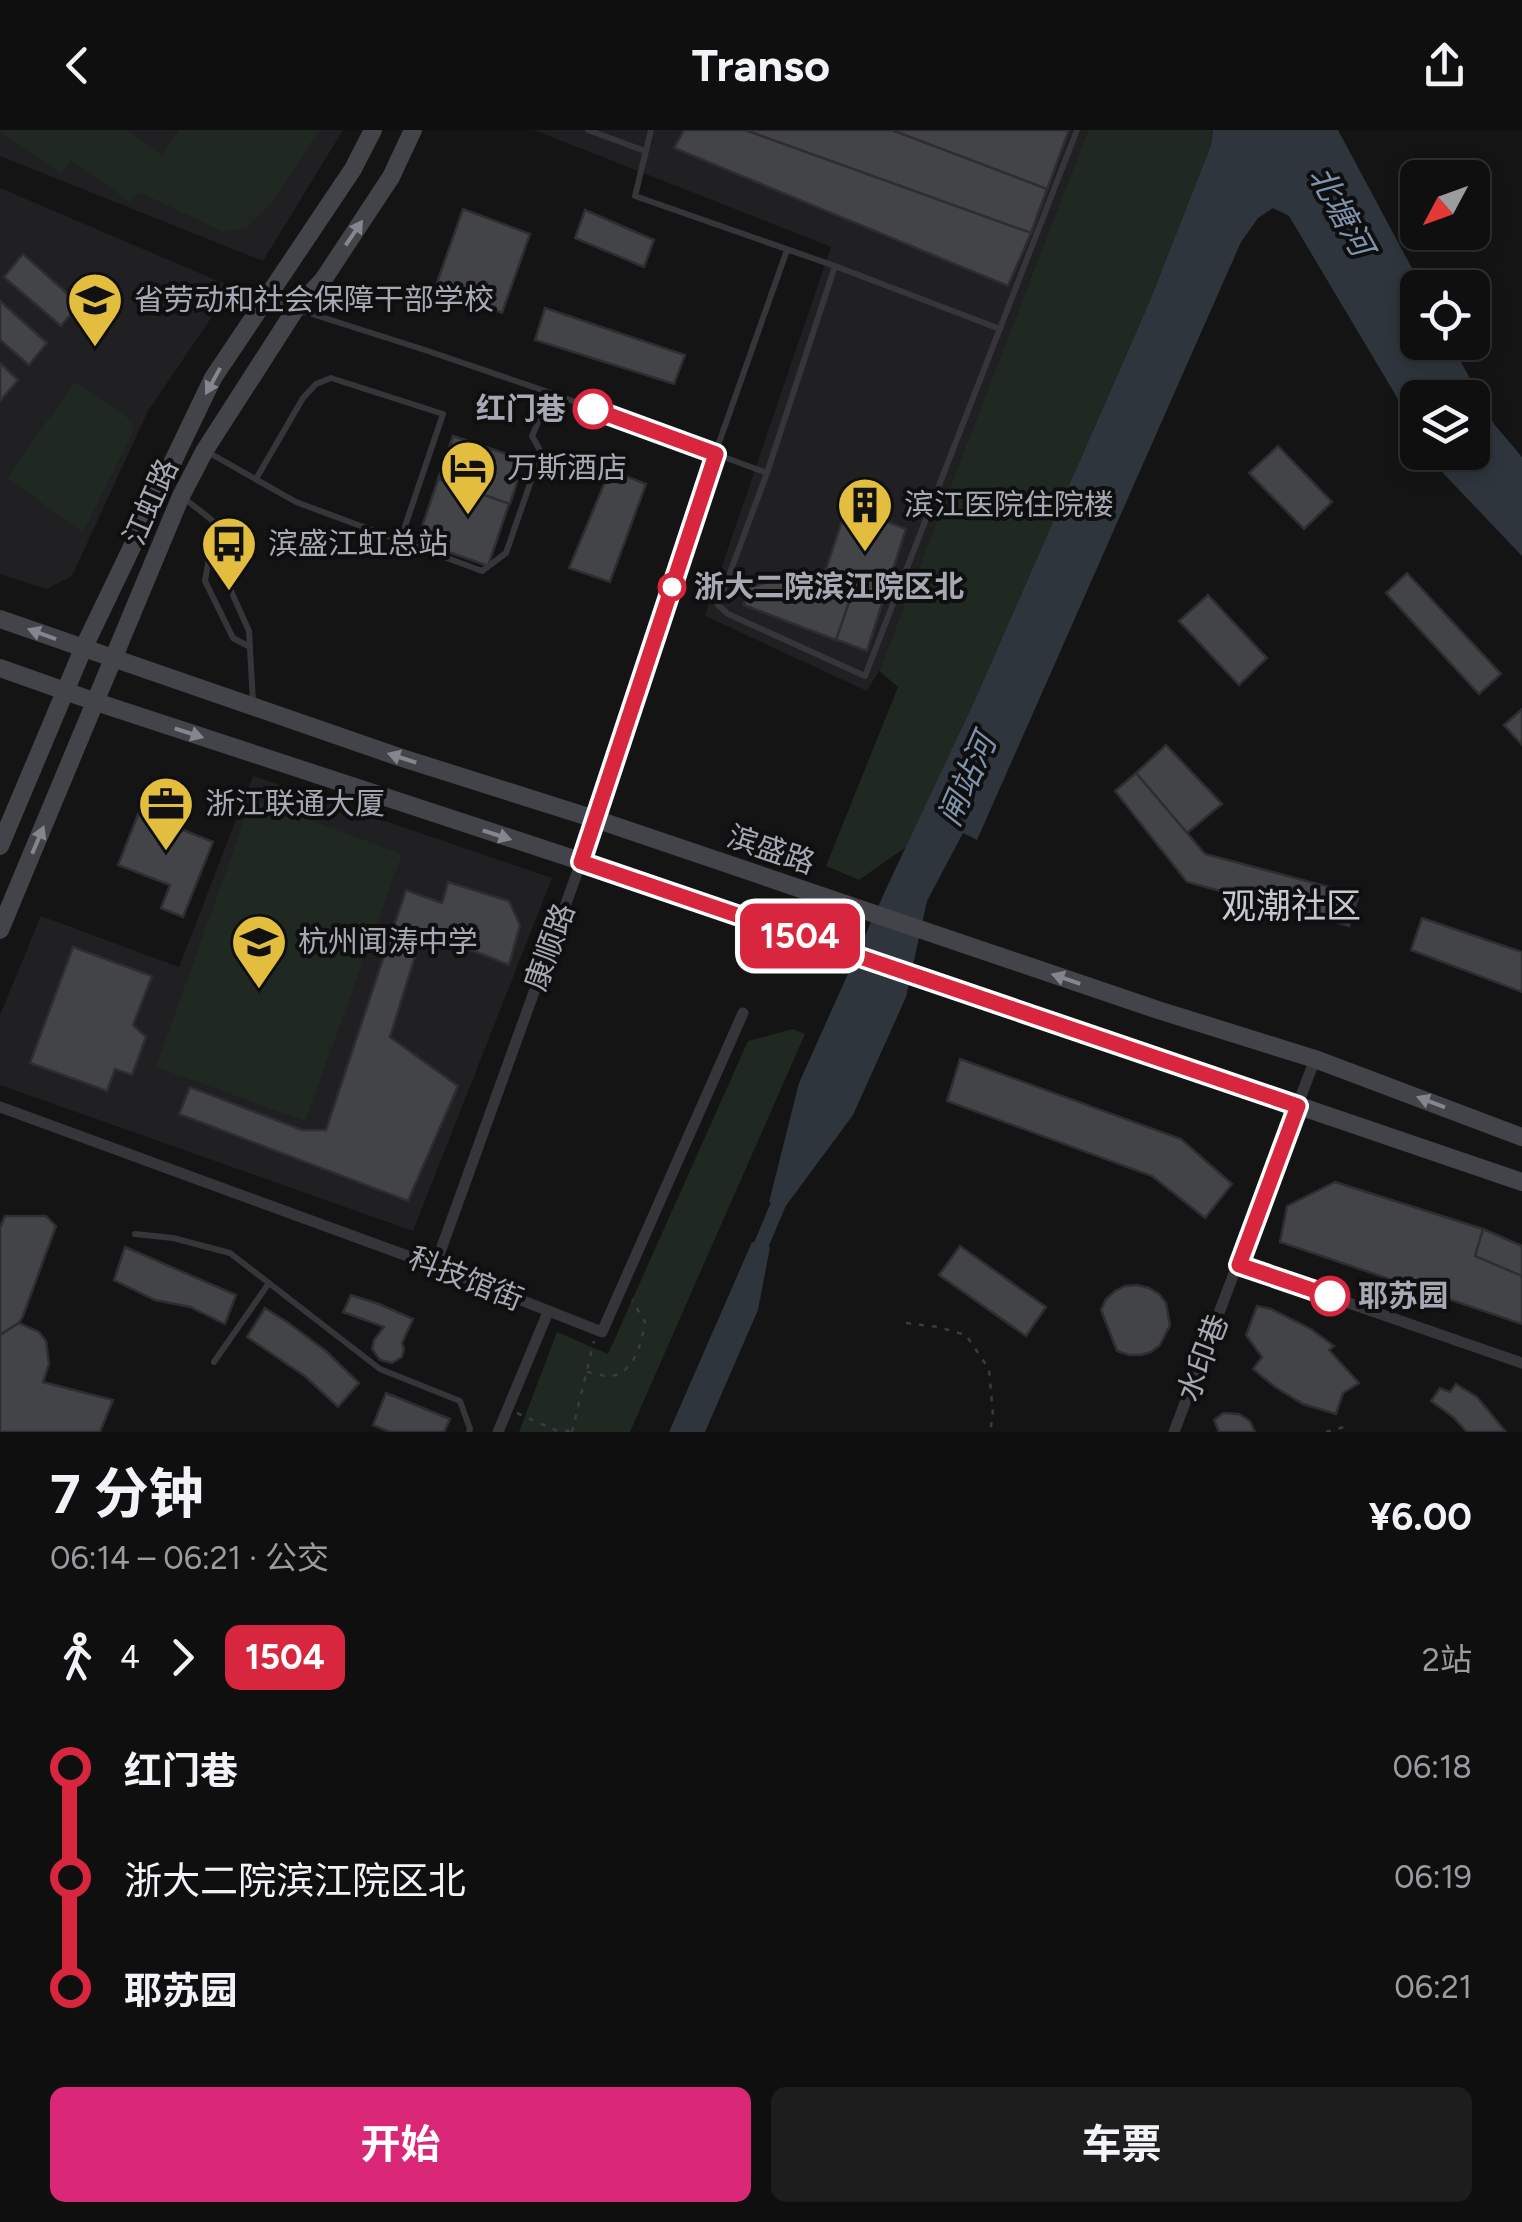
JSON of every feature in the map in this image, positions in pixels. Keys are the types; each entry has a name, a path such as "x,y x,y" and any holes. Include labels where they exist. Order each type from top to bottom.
{"main road":[{"name":"江虹路","path":"0,846 84,649 213,378 353,169 373,130"},
{"name":"江虹路","path":"0,930 181,496 205,450 294,310 322,280 391,176 412,130"},
{"name":"滨盛路","path":"0,619 399,757 595,818 1158,1010 1316,1059 1522,1137"},
{"path":"0,668 644,882 1522,1182"}],"street":[{"name":"康顺路","path":"435,1266 581,862 716,454"},
{"path":"597,1331 602,1332 743,1012"},
{"name":"水印巷","path":"1174,1432 1316,1059"},
{"name":"科技馆街","path":"0,1108 435,1266 597,1331"},
{"path":"1239,1265 1522,1363"},
{"path":"498,1432 548,1312"}],"lane":[{"path":"588,130 645,151"},
{"path":"651,130 635,196 1000,328"},
{"path":"834,266 767,473 718,605 728,614 865,676 1076,130"},
{"path":"716,454 787,250"},
{"path":"264,299 551,393 767,473"},
{"path":"256,479 303,398 316,384 331,378 443,414 400,541"},
{"path":"205,450 296,502 482,571 506,554 541,452 532,436 551,393"},
{"path":"181,496 212,520 218,562 248,630 253,707"},
{"path":"214,528 206,581 232,638 249,647"},
{"path":"135,1234 173,1238 230,1254 380,1368 460,1401 469,1432"},
{"path":"214,1362 269,1283"}],"path":[{"path":"587,1372 611,1376 626,1370 640,1345 645,1322 622,1288"},
{"path":"906,1323 966,1335 990,1369 990,1432"},
{"path":"508,1408 555,1430 572,1431 597,1331"},
{"path":"1326,1432 1351,1424"}],"shaded area":[{"path":"0,130 343,130 263,261 0,156"},
{"path":"1,130 126,130 162,155 179,130 319,130 272,202 246,227 224,232 139,192 130,202 71,160 61,173"},
{"path":"534,130 1088,130 879,671 867,691 705,616 831,247"},
{"path":"1088,130 1213,130 1211,145 1149,303 906,847 859,880 826,866 898,687 879,671"},
{"name":"省劳动和社会保障干部学校","path":"0,188 232,287 148,411 72,576 46,589 0,574"},
{"path":"75,382 132,421 131,436 83,532 7,478"},
{"name":"杭州闻涛中学","path":"253,776 552,878 413,1231 0,1085 0,1015 41,916 179,967"},
{"path":"252,799 402,854 305,1121 156,1067"},
{"path":"793,1029 805,1034 630,1432 519,1432 557,1332 608,1354 748,1041"}],"water":[{"name":"北塘河","path":"1213,130 1338,130 1413,270 1400,270 1400,360 1460,360 1471,380 1400,380 1400,402 1289,216 1273,208 1258,218 1241,242 977,840 963,833 927,901 906,997 853,1115 785,1207 769,1202 799,1083 974,702 1149,303 1211,145"},
{"path":"1490,416 1522,457 1522,556 1441,470 1490,470"},
{"path":"752,1242 770,1247 758,1310 705,1432 669,1432"}],"building":[{"path":"684,130 1069,130 1008,286 674,148"},
{"path":"745,130 892,130 1047,189 1031,233"},
{"path":"463,209 530,234 502,313 435,288"},
{"path":"585,210 654,240 644,267 575,238"},
{"path":"23,254 79,304 61,326 4,277"},
{"path":"0,301 47,343 29,365 0,340"},
{"path":"545,308 685,355 674,384 535,340"},
{"path":"0,363 18,380 0,401"},
{"path":"453,436 524,460 488,566 417,541"},
{"path":"453,436 524,460 510,504 438,479"},
{"path":"1278,446 1332,502 1304,529 1249,473"},
{"path":"610,470 646,484 610,582 569,568"},
{"name":"滨江医院住院楼","path":"847,506 906,529 867,651 744,605 749,587 780,579 819,590"},
{"path":"1407,573 1501,674 1479,694 1386,593"},
{"path":"780,579 850,599 836,640 744,605 749,587"},
{"path":"1208,595 1267,658 1239,685 1179,621"},
{"path":"1522,709 1522,745 1504,725"},
{"path":"1166,745 1222,804 1187,833 1136,773"},
{"path":"1136,773 1205,854 1359,895 1349,926 1187,882 1115,791"},
{"name":"浙江联通大厦","path":"139,812 213,842 183,917 161,908 170,885 118,865"},
{"path":"448,882 509,901 520,925 509,965 423,931 390,1037 458,1086 408,1201 179,1114 190,1087 302,1130 326,1130 406,890 442,903"},
{"path":"1422,918 1522,952 1522,992 1411,950"},
{"path":"73,947 152,976 133,1025 146,1037 132,1075 115,1069 107,1091 30,1063"},
{"path":"960,1059 1181,1139 1232,1184 1205,1218 1152,1176 947,1101"},
{"path":"1335,1182 1396,1203 1386,1229 1339,1211 1312,1225 1297,1201"},
{"path":"1335,1182 1483,1229 1522,1246 1522,1324 1280,1242 1287,1206"},
{"path":"5,1216 46,1216 56,1226 23,1316 0,1335 0,1228"},
{"path":"1483,1229 1522,1246 1522,1276 1475,1256"},
{"path":"960,1246 1046,1307 1026,1336 939,1275"},
{"path":"125,1247 236,1295 225,1324 190,1307 155,1300 114,1280"},
{"path":"1137,1285 1159,1294 1166,1303 1170,1325 1160,1345 1151,1352 1129,1355 1117,1351 1101,1310 1115,1291"},
{"path":"351,1295 413,1319 402,1343 402,1357 392,1363 380,1360 372,1349 384,1327 343,1312"},
{"path":"1257,1306 1311,1329 1334,1346 1329,1350 1359,1383 1343,1393 1336,1414 1303,1404 1253,1369 1262,1357 1246,1335"},
{"path":"265,1308 326,1351 359,1383 338,1407 306,1377 247,1337"},
{"path":"19,1323 39,1332 46,1341 49,1364 43,1382 113,1400 100,1432 0,1432 0,1335"},
{"path":"1456,1384 1477,1397 1506,1432 1467,1432 1431,1401 1440,1388 1450,1392"},
{"path":"386,1393 450,1419 444,1432 390,1432 373,1425"},
{"path":"1223,1413 1239,1414 1250,1421 1255,1432 1219,1432 1214,1420"}],"waterway":[{"name":"闸站河","path":"754,1262 786,1186"}],"bus line":[{"name":"1504","path":"593,409 716,454 581,862 1298,1106 1239,1265 1330,1296"}],"place":[{"name":"省劳动和社会保障干部学校","path":"95,349"},
{"name":"红门巷","path":"593,409"},
{"name":"万斯酒店","path":"468,517"},
{"name":"滨江医院住院楼","path":"865,554"},
{"name":"浙大二院滨江院区北","path":"672,587"},
{"name":"滨盛江虹总站","path":"229,593"},
{"name":"浙江联通大厦","path":"166,853"},
{"name":"杭州闻涛中学","path":"259,991"},
{"name":"耶苏园","path":"1330,1296"}],"district":[{"name":"观潮社区","path":"1291,906"}]}
